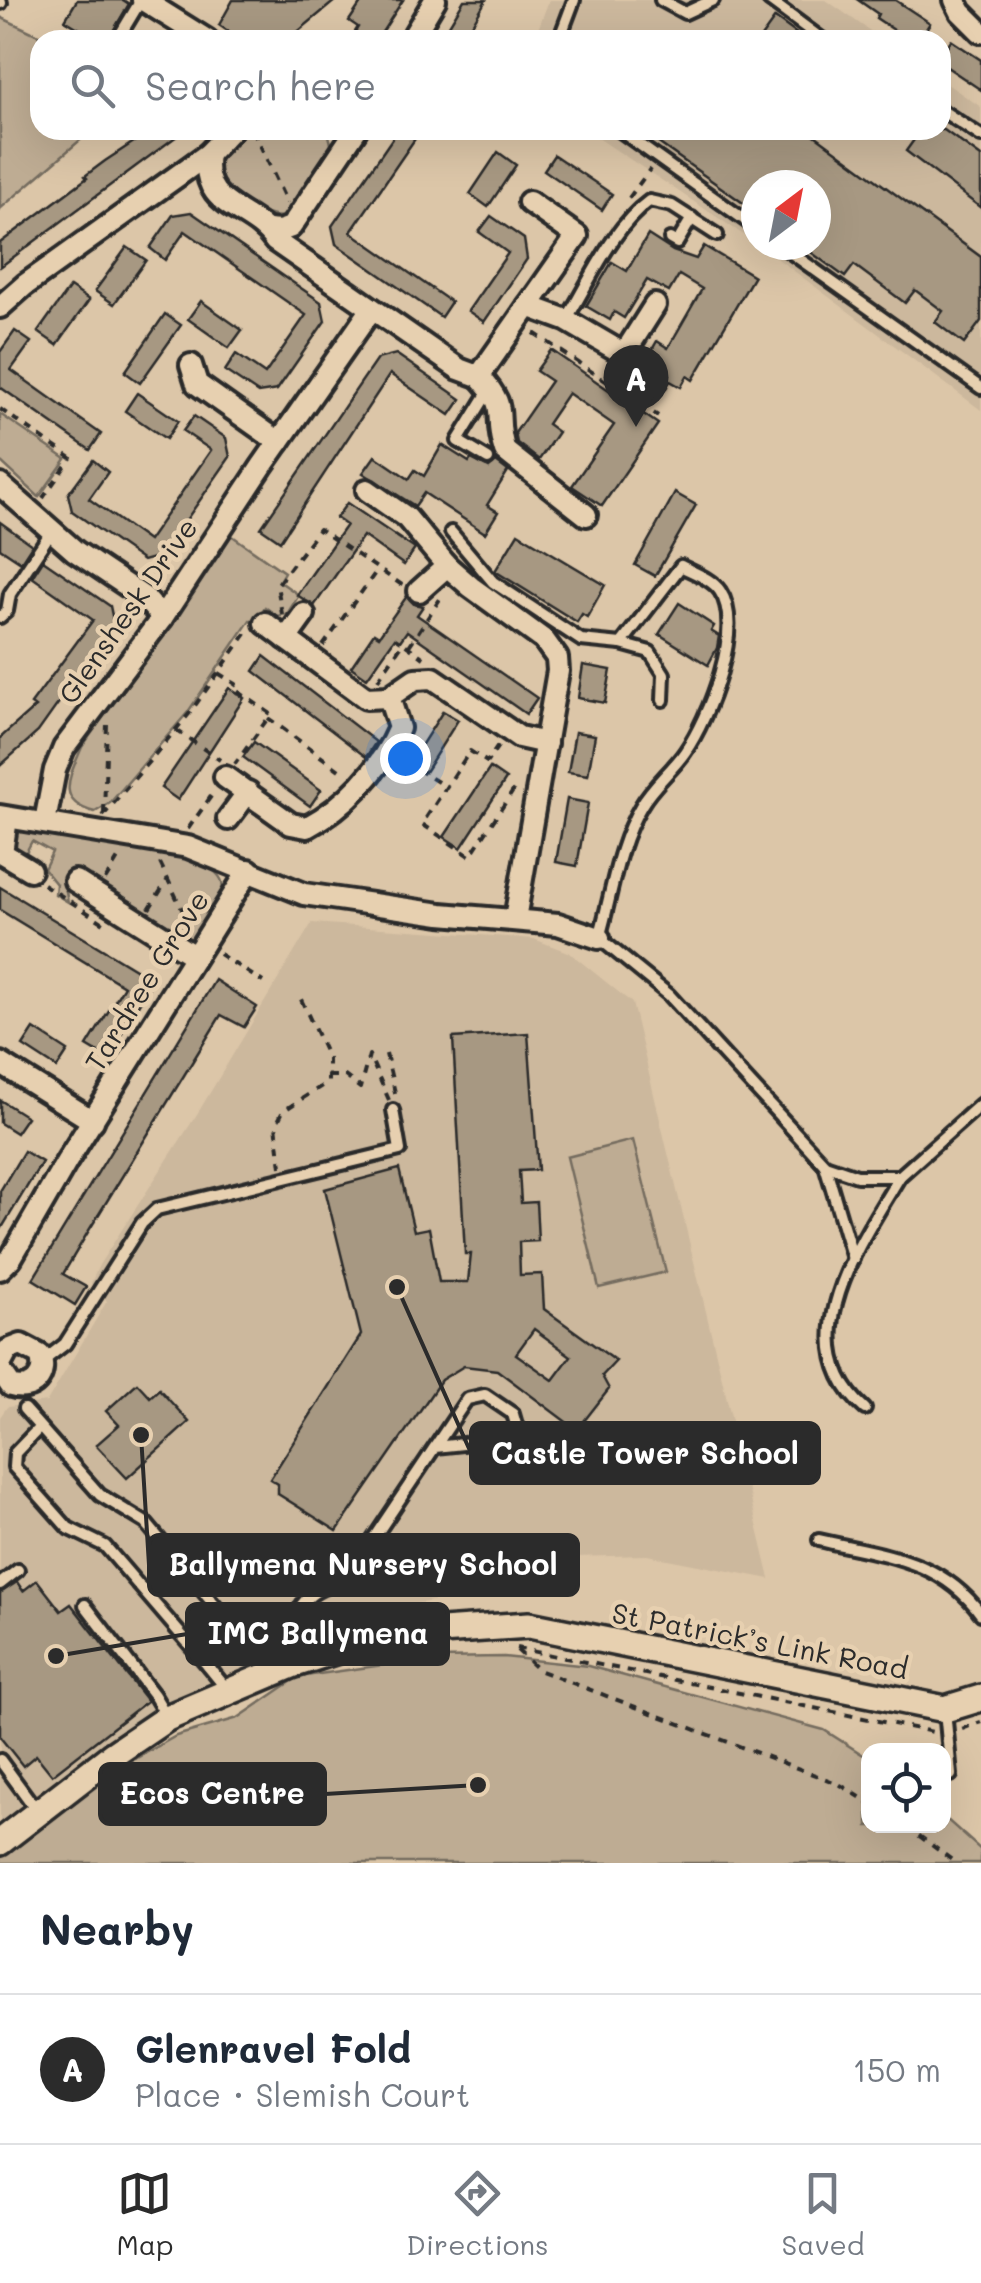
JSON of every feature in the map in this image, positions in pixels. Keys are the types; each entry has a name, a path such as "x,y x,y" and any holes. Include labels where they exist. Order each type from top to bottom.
{"street":[{"path":"142,0 191,30"},
{"path":"417,30 435,0"},
{"path":"955,0 981,32"},
{"path":"0,306 208,154 221,140"},
{"path":"267,230 280,232 295,223 345,140"},
{"path":"208,154 207,178 218,198 267,230 274,241 371,310 458,369 484,382 501,410 505,450 586,515"},
{"path":"484,382 523,314 577,236 529,202"},
{"path":"295,223 299,258"},
{"path":"523,314 566,320 624,354 654,305"},
{"name":"Glenshesk Drive","path":"45,822 60,758 162,618 371,310"},
{"path":"190,365 198,384 279,442"},
{"path":"0,485 51,532 145,598 162,618"},
{"path":"367,490 407,518 452,571 544,640 554,652 558,672 515,920"},
{"path":"419,591 452,571"},
{"path":"286,638 304,614"},
{"path":"265,623 366,698 388,698 415,680 433,678 544,753"},
{"path":"225,777 292,824 307,827 360,785 389,752 399,728 388,698"},
{"path":"228,819 248,792"},
{"path":"30,870 2,853 3,817 99,822 140,839 176,845 248,870 304,894 441,914 558,924 599,938"},
{"name":"Tardree Grove","path":"0,1270 11,1258 248,870"},
{"path":"85,892 198,950"},
{"path":"0,1063 93,1121"},
{"path":"7,1346 28,1346 43,1362 38,1382 4,1375 3,1355 7,1346"},
{"name":"St Patrick’s Link Road","path":"0,1842 167,1718 292,1665 383,1635 530,1625 946,1722 981,1698"}],"lane":[{"path":"123,30 142,0"},
{"path":"564,30 574,0"},
{"path":"661,0 685,13 713,0"},
{"path":"769,0 810,30"},
{"path":"951,116 981,136"},
{"path":"632,140 741,217"},
{"path":"566,320 606,253 637,210 650,201 662,201 718,235"},
{"path":"670,239 677,243 692,218"},
{"path":"801,260 981,388"},
{"path":"484,382 458,441 488,459"},
{"path":"0,617 7,611 10,594 51,532"},
{"path":"451,532 493,582 581,640 650,652 664,674 663,700"},
{"path":"621,644 682,566 714,584 723,596 728,625 726,656 686,750 649,794 634,821 619,858 599,938 669,995 825,1165 853,1259"},
{"path":"865,1409 848,1394 834,1368 832,1350 837,1304 853,1259 900,1176 981,1104"},
{"path":"43,1362 65,1344 142,1223 157,1209 400,1150 393,1110"},
{"path":"825,1165 857,1176 900,1176"},
{"path":"4,1375 36,1431 100,1495 146,1523 242,1638 208,1666"},
{"path":"292,1665 289,1636 300,1605 316,1590 343,1584 468,1399 485,1394 513,1414 517,1428 510,1439 435,1448"},
{"path":"36,1431 14,1453 14,1466 68,1528 105,1546 230,1693"},
{"path":"819,1540 924,1564 964,1591 981,1614"},
{"path":"0,1584 18,1570"},
{"path":"86,1605 154,1694 167,1718"},
{"path":"946,1722 948,1743"},
{"path":"0,1760 39,1813"}],"path":[{"path":"257,140 295,223"},
{"path":"626,202 658,158"},
{"path":"523,314 658,416"},
{"path":"0,409 71,458 31,515"},
{"path":"286,638 277,585 319,528 437,603"},
{"path":"314,659 378,568"},
{"path":"409,646 452,571"},
{"path":"99,822 176,730 250,628 265,623"},
{"path":"176,730 232,768 272,714 233,688 236,684 218,672"},
{"path":"99,822 107,718 100,700"},
{"path":"268,718 360,785"},
{"path":"497,748 487,762 470,751 422,824 470,856 529,768 544,753"},
{"path":"389,752 446,787"},
{"path":"176,845 225,777"},
{"path":"85,892 140,839 168,879 198,950 263,982"},
{"path":"140,922 168,879"},
{"path":"283,1177 276,1125 284,1110 328,1082 328,1058 299,995"},
{"path":"386,1054 396,1097 393,1110"},
{"path":"328,1076 346,1076 360,1088 369,1056 393,1110"},
{"path":"861,1798 838,1784 538,1670 514,1648 946,1722 981,1722"},
{"path":"915,1833 956,1863"}],"shaded area":[{"path":"549,0 826,0 869,30 538,30"},
{"path":"0,17 30,31 30,140 80,140 0,209"},
{"path":"951,87 981,107 981,410 779,260 831,260 831,170 741,170 741,233 601,140 951,140"},
{"path":"233,140 330,140 332,148 291,216 281,217 259,211 230,189 216,172 219,156"},
{"path":"0,414 66,459 39,497 0,461"},
{"path":"231,535 284,572 279,581 299,595 287,614 277,616 265,607 254,622 250,620 188,712 110,803 95,812 82,808 74,802 69,787 82,747"},
{"path":"18,830 129,844 191,860 212,870 222,882 221,897 193,943 72,869 64,881 68,902 55,894 56,884 44,869 52,852 32,841 23,858 12,850 11,836"},
{"path":"312,923 534,939 570,953 632,1003 770,1579 647,1555 574,1557 494,1588 359,1616 289,1636 279,1651 167,1703 0,1828 0,1417 7,1407 47,1402 107,1301 91,1283 99,1265 199,1111"},
{"path":"633,1140 666,1272 599,1288 567,1157"},
{"path":"504,1657 588,1666 824,1730 861,1754 861,1833 951,1833 951,1823 981,1850 981,1863 0,1863 0,1854 39,1813 176,1736 238,1718 298,1677 433,1658"}],"building":[{"path":"77,0 123,0 129,4 114,30 82,30 65,20"},
{"path":"233,0 336,0 300,30 226,30 219,25"},
{"path":"363,0 403,0 384,30 356,30 358,27 349,21"},
{"path":"464,0 486,0 469,30 446,30"},
{"path":"858,0 895,0 930,23 925,30 894,30 876,18 878,14"},
{"path":"775,18 791,30 766,30"},
{"path":"951,40 981,60 981,90 951,70"},
{"path":"951,135 981,157 981,208 906,151 914,140 951,140"},
{"path":"137,140 171,140 0,267 0,243"},
{"path":"391,140 414,140 351,232 451,302 441,317 336,244 332,226"},
{"path":"654,140 822,140 981,257 981,321 964,344 935,322 943,311 915,290 905,303 854,265 845,277 822,260 831,260 831,170 741,170 741,201"},
{"path":"498,152 516,165 488,207 470,194"},
{"path":"554,155 612,194 602,210 544,170"},
{"path":"191,212 321,302 325,321 277,390 258,393 225,371 236,354 265,374 306,315 185,231 165,260 150,248 173,215"},
{"path":"491,216 524,239 527,259 484,322 468,311 508,253 479,232"},
{"path":"648,235 673,251 696,259 704,246 754,276 693,380 687,376 681,387 670,381 665,390 638,375 657,341 668,348 702,289 679,275 669,292 647,280 624,318 614,312 610,320 586,306 612,262 627,271"},
{"path":"127,247 146,260 114,304 95,291"},
{"path":"70,287 89,300 57,345 38,332"},
{"path":"201,301 242,330 229,348 188,319"},
{"path":"165,314 181,325 140,383 125,372"},
{"path":"15,331 31,342 11,370 101,434 90,450 0,387 0,352"},
{"path":"551,350 658,424 602,506 572,486 614,425 568,393 547,424 558,432 539,460 517,443 515,433 551,381 536,371"},
{"path":"396,354 461,399 450,415 390,374 280,541 261,528 377,359"},
{"path":"137,393 178,421 166,439 125,411"},
{"path":"194,416 226,438 230,457 161,556 143,561 72,511 68,494 93,460 108,472 89,499 148,541 211,450 183,431"},
{"path":"442,445 469,462 471,459 489,468 496,462 508,471 487,505 498,512 485,533 424,493 415,506 363,473 375,456 409,479 415,470 424,476"},
{"path":"675,493 696,505 655,576 635,565"},
{"path":"347,503 415,549 404,565 363,536 314,606 297,595 346,525 336,518"},
{"path":"0,522 32,545 21,562 0,548"},
{"path":"518,533 605,585 587,617 582,614 577,622 495,571"},
{"path":"43,560 110,606 114,625 38,732 0,766 0,738 35,707 31,704 93,620 32,577"},
{"path":"407,596 414,604 423,606 417,615 537,698 526,714 407,631 400,641 395,638 367,678 351,667"},
{"path":"679,603 714,626 711,631 719,636 708,665 659,634"},
{"path":"264,656 376,742 366,757 254,671"},
{"path":"583,665 611,670 605,703 578,698"},
{"path":"229,688 244,698 178,800 161,788"},
{"path":"443,711 458,720 425,772 410,763"},
{"path":"575,732 595,735 588,775 568,772"},
{"path":"254,742 321,790 310,806 243,757"},
{"path":"490,768 506,779 461,848 444,837"},
{"path":"567,799 588,803 577,866 556,862"},
{"path":"0,887 153,980 107,1058 87,1046 124,986 0,910"},
{"path":"215,980 257,1007 244,1027 221,1015 88,1232 63,1274 86,1287 75,1305 33,1279"},
{"path":"34,1029 68,1051 57,1068 23,1046"},
{"path":"528,1033 538,1170 519,1171 521,1203 536,1202 538,1241 519,1242 520,1275 542,1274 544,1309 616,1361 602,1376 609,1389 577,1430 497,1370 464,1366 441,1380 337,1531 278,1494 278,1484 270,1479 361,1335 325,1189 399,1169 414,1231 429,1228 439,1282 468,1282 471,1254 465,1254 453,1038","holes":["534,1329 571,1356 553,1380 516,1354"]},
{"path":"0,1100 27,1117 16,1133 0,1123"},
{"path":"24,1151 42,1162 0,1231 0,1191"},
{"path":"137,1383 150,1397 159,1389 189,1422 127,1478 96,1445 119,1425 106,1411"},
{"path":"37,1580 61,1611 71,1604 147,1701 52,1775 36,1755 23,1766 0,1737 0,1593 17,1582 23,1591"}],"place":[{"name":"Glenravel Fold","path":"636,427"},
{"name":"Castle Tower School","path":"397,1287"},
{"name":"Ballymena Nursery School","path":"141,1435"},
{"name":"IMC Ballymena","path":"56,1656"},
{"name":"Ecos Centre","path":"478,1785"}]}
